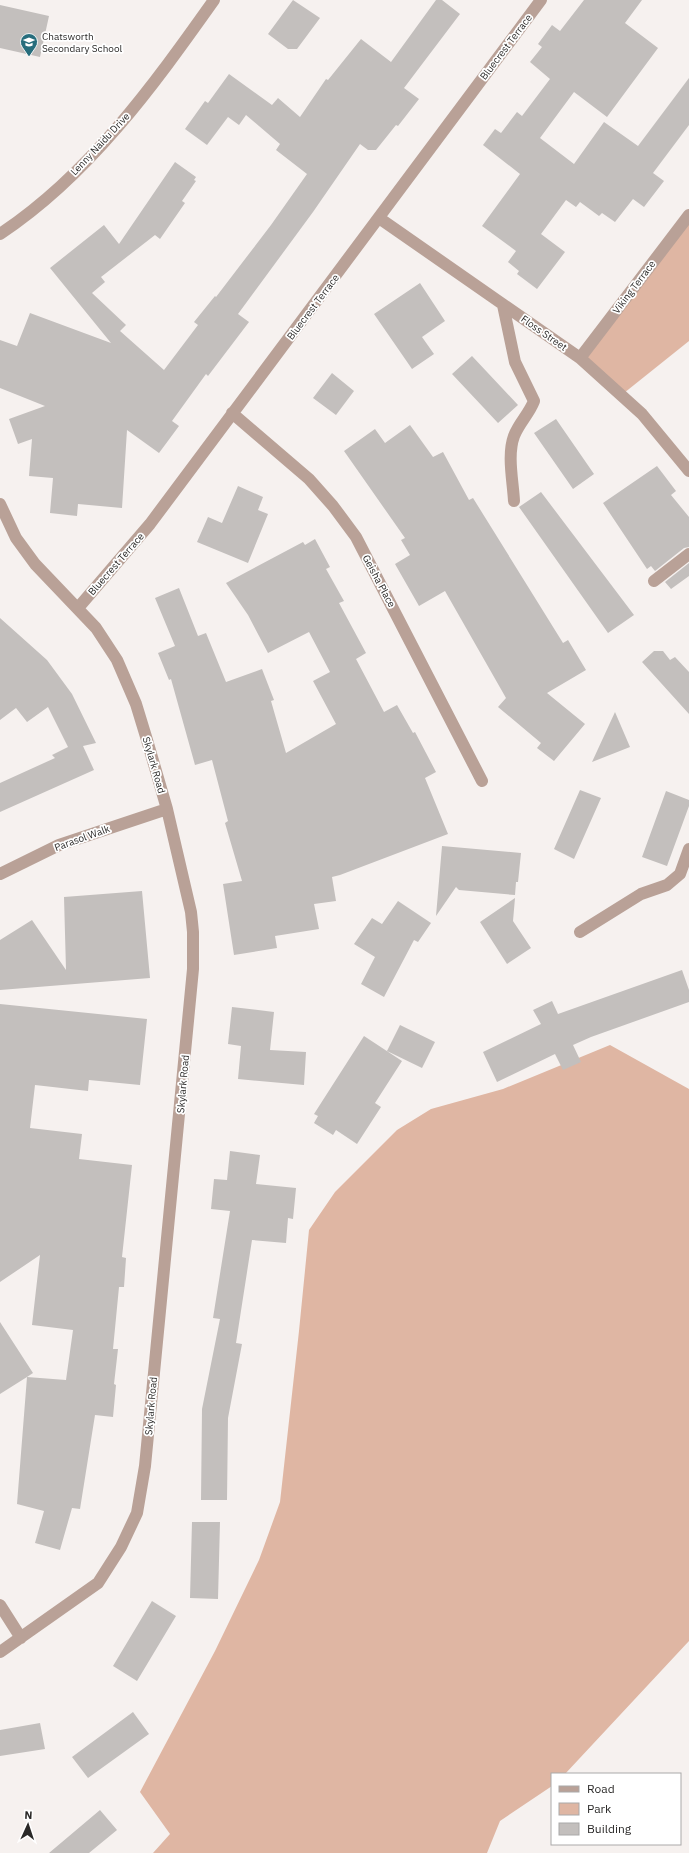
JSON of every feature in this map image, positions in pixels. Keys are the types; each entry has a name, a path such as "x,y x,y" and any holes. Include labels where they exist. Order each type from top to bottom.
{"street":[{"name":"Lenny Naidu Drive","path":"0,234 25,218 54,193 118,129 173,58 214,0"},
{"name":"Bluecrest Terrace","path":"78,608 150,524 541,0"},
{"name":"Viking Terrace","path":"580,358 689,215"},
{"name":"Floss Street","path":"379,218 580,358 642,414 689,471"},
{"path":"503,304 515,362 534,401 531,410 517,428 512,444 514,501"},
{"name":"Geisha Place","path":"232,413 309,479 333,506 356,537 482,781"},
{"name":"Skylark Road","path":"0,504 16,538 34,564 78,608 106,642 126,679 147,740 167,809 191,912 193,932 193,969 146,1458 142,1488 136,1514 121,1547 98,1583 0,1652"},
{"path":"654,581 689,554"},
{"name":"Parasol Walk","path":"0,874 59,845 167,809"},
{"path":"580,932 641,894 667,885 680,874 689,848"},
{"path":"0,1605 21,1638"}],"green space":[{"path":"689,218 689,341 624,393 581,358"},
{"path":"610,1045 689,1089 689,1641 566,1773 551,1773 551,1787 500,1821 487,1853 153,1853 170,1834 140,1792 215,1651 259,1560 280,1502 309,1230 335,1192 397,1130 431,1109 503,1089"}],"building":[{"path":"293,0 320,18 297,49 288,49 268,34"},
{"path":"436,0 442,0 460,14 404,88 419,99 398,126 396,125 376,150 368,150 360,144 313,212 238,314 249,322 208,376 206,374 172,421 179,426 159,453 127,430 122,508 78,504 77,516 50,513 53,478 29,476 32,439 18,444 9,419 45,406 0,388 0,340 17,346 30,313 111,343 50,268 104,225 119,244 175,162 196,177 194,180 196,181 182,201 185,203 160,239 155,235 101,277 105,282 92,293 126,325 120,331 164,370 198,325 194,322 215,296 216,297 271,225 307,174 276,150 280,144 246,115 239,125 228,117 207,145 185,129 205,101 208,103 229,74 272,105 278,98 300,117 326,79 328,80 361,39 391,62"},
{"path":"584,0 642,0 625,23 658,48 607,117 574,92 540,138 574,164 604,122 638,146 689,78 689,125 653,173 664,181 644,207 633,199 615,222 602,213 599,216 580,202 576,207 566,200 541,234 565,252 537,289 517,274 519,271 508,262 516,251 482,226 520,174 483,145 495,129 501,133 517,112 522,116 550,79 530,62 542,47 538,44 552,25 560,31"},
{"path":"0,5 49,16 40,57 0,48"},
{"path":"420,283 445,321 422,337 434,354 412,369 374,314"},
{"path":"472,356 518,405 498,423 452,374"},
{"path":"332,373 354,391 336,415 313,398"},
{"path":"556,419 594,474 573,489 534,433"},
{"path":"410,425 433,457 443,452 469,500 473,498 563,643 568,640 586,670 547,693 585,724 554,761 537,748 541,743 498,707 506,698 445,591 419,606 395,564 410,555 401,540 405,538 344,451 375,429 385,443"},
{"path":"657,466 676,491 671,495 689,517 689,547 684,548 655,571 651,566 647,569 603,503"},
{"path":"238,486 263,497 258,510 268,514 248,563 197,542 208,517 222,523"},
{"path":"541,492 634,615 608,633 519,507"},
{"path":"315,539 330,567 326,569 344,601 339,603 366,653 356,659 384,712 397,705 413,733 415,732 436,772 425,778 448,834 332,877 336,901 314,904 319,929 275,936 277,948 234,955 223,884 242,881 225,823 228,821 212,760 195,765 171,679 169,680 158,653 175,646 155,598 179,588 198,636 206,633 226,682 262,669 274,700 271,701 286,753 336,724 313,681 330,672 309,632 268,653 248,615 226,583 303,542 305,545"},
{"path":"689,563 689,576 671,589 665,582"},
{"path":"0,618 47,660 72,694 96,743 83,746 94,770 0,812 0,783 55,758 52,755 68,747 48,707 27,722 16,708 0,720"},
{"path":"654,651 663,651 670,660 675,657 689,672 689,714 642,662"},
{"path":"615,712 630,747 592,762"},
{"path":"580,790 601,798 574,859 554,849"},
{"path":"666,791 689,800 689,806 667,866 642,857"},
{"path":"442,846 521,853 515,895 459,890 456,887 436,916"},
{"path":"142,891 150,978 0,990 0,940 32,920 66,970 64,897"},
{"path":"515,898 513,921 531,948 507,964 480,922"},
{"path":"398,901 431,923 418,942 414,940 384,997 361,984 375,957 354,944 372,918 382,924"},
{"path":"682,970 689,990 689,1002 591,1037 573,1045 581,1062 563,1070 555,1054 497,1082 483,1052 541,1024 533,1010 552,1001 558,1014"},
{"path":"0,1004 147,1019 140,1085 89,1080 88,1091 35,1085 30,1128 82,1134 79,1159 132,1165 122,1257 126,1258 124,1287 119,1287 113,1349 118,1349 114,1384 116,1385 113,1417 95,1415 80,1509 72,1508 60,1550 35,1543 44,1511 17,1504 27,1377 66,1380 73,1330 32,1325 40,1255 0,1282"},
{"path":"232,1007 274,1012 270,1050 306,1052 304,1085 238,1079 241,1046 228,1044"},
{"path":"400,1025 435,1042 422,1068 387,1051"},
{"path":"364,1036 402,1061 375,1103 381,1107 357,1144 336,1130 333,1135 314,1123 318,1116 314,1114"},
{"path":"230,1151 260,1155 256,1184 296,1188 293,1219 288,1218 286,1243 252,1240 236,1343 242,1344 228,1418 227,1500 201,1500 202,1409 220,1319 213,1318 230,1211 211,1209 214,1179 227,1180"},
{"path":"0,1322 33,1373 0,1394"},
{"path":"192,1522 220,1522 218,1599 190,1598"},
{"path":"152,1601 176,1616 137,1681 113,1666"},
{"path":"133,1712 149,1734 88,1778 72,1757"},
{"path":"40,1723 45,1749 0,1756 0,1730"},
{"path":"100,1810 117,1830 89,1853 49,1853"}],"place":[{"name":"Chatsworth Secondary School","path":"29,57"}]}
